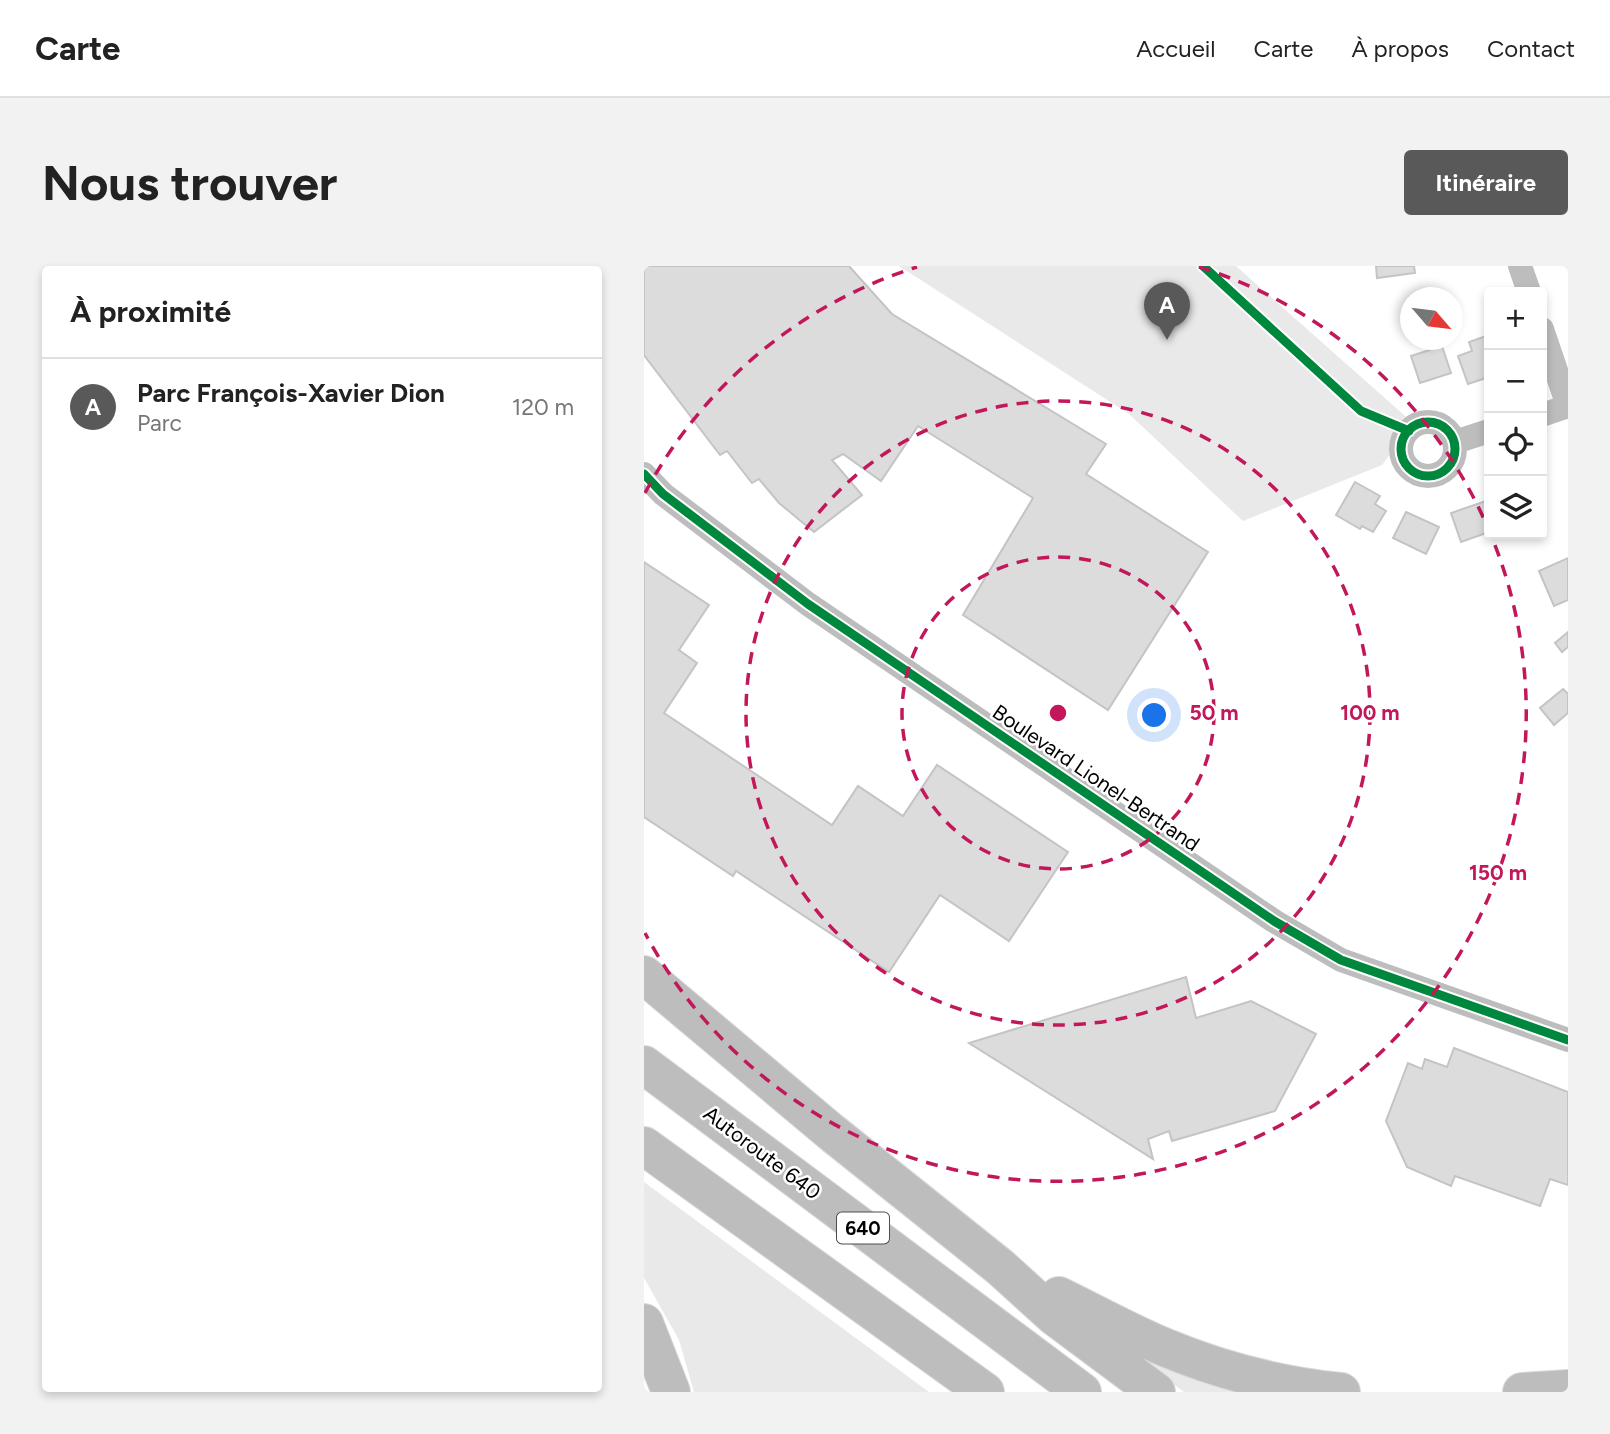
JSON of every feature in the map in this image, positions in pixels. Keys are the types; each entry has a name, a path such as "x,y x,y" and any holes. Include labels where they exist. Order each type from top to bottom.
{"highway":[{"path":"644,975 800,1107 1000,1267 1054,1316 1156,1392"},
{"name":"Autoroute 640","path":"644,1065 1082,1392"},
{"path":"644,1146 985,1392"},
{"path":"1000,1267 1110,1323 1167,1348 1237,1371 1340,1392"},
{"path":"644,1323 671,1392"},
{"path":"1522,1392 1568,1389"}],"street":[{"path":"1520,266 1527,287"},
{"path":"1547,344 1568,406 1547,413"},
{"path":"1455,442 1484,433"},
{"name":"Boulevard Lionel-Bertrand","path":"644,474 663,494 808,604 1274,920 1342,960 1568,1040"}],"shaded area":[{"path":"899,266 1236,266 1413,423 1382,465 1243,521 1129,414"},
{"path":"644,1182 929,1392 694,1392 679,1340 644,1278"},
{"path":"1131,1352 1249,1392 1184,1392"}],"building":[{"path":"644,266 849,266 892,314 1106,444 1086,474 1208,552 1108,710 963,615 1033,498 918,426 881,481 843,454 832,460 862,495 814,532 779,503 759,479 752,483 727,451 720,455 644,355"},
{"path":"1376,266 1414,266 1415,273 1377,278"},
{"path":"1484,337 1484,379 1468,384 1458,356 1472,351 1469,342"},
{"path":"1430,350 1443,350 1451,373 1420,383 1411,356"},
{"path":"1355,482 1380,496 1375,504 1386,511 1373,532 1362,526 1360,529 1336,515"},
{"path":"1484,502 1484,534 1461,542 1451,513"},
{"path":"1406,512 1439,527 1426,554 1393,538"},
{"path":"1568,558 1568,600 1554,606 1539,571"},
{"path":"644,562 709,605 679,650 697,663 664,713 832,825 858,786 903,816 937,765 1068,852 1009,941 940,895 889,972 736,871 733,876 644,817"},
{"path":"1568,632 1568,647 1562,652 1555,643"},
{"path":"1563,689 1568,694 1568,713 1554,725 1540,708"},
{"path":"1186,977 1196,1018 1251,1001 1316,1034 1275,1111 1172,1141 1169,1131 1148,1139 1153,1159 969,1043"},
{"path":"1454,1048 1568,1092 1568,1185 1550,1179 1540,1206 1455,1176 1451,1186 1407,1167 1386,1121 1408,1063 1422,1069 1425,1059 1447,1067"}],"cycle path":[{"path":"1203,266 1361,411 1409,431"},
{"path":"1428,422 1447,430 1455,449 1447,468 1428,476 1409,468 1401,449 1409,430 1428,422"},
{"path":"644,474 663,494 808,604 1274,921 1341,960 1568,1040"}],"place":[{"name":"Parc François-Xavier Dion","path":"1167,340"}]}
